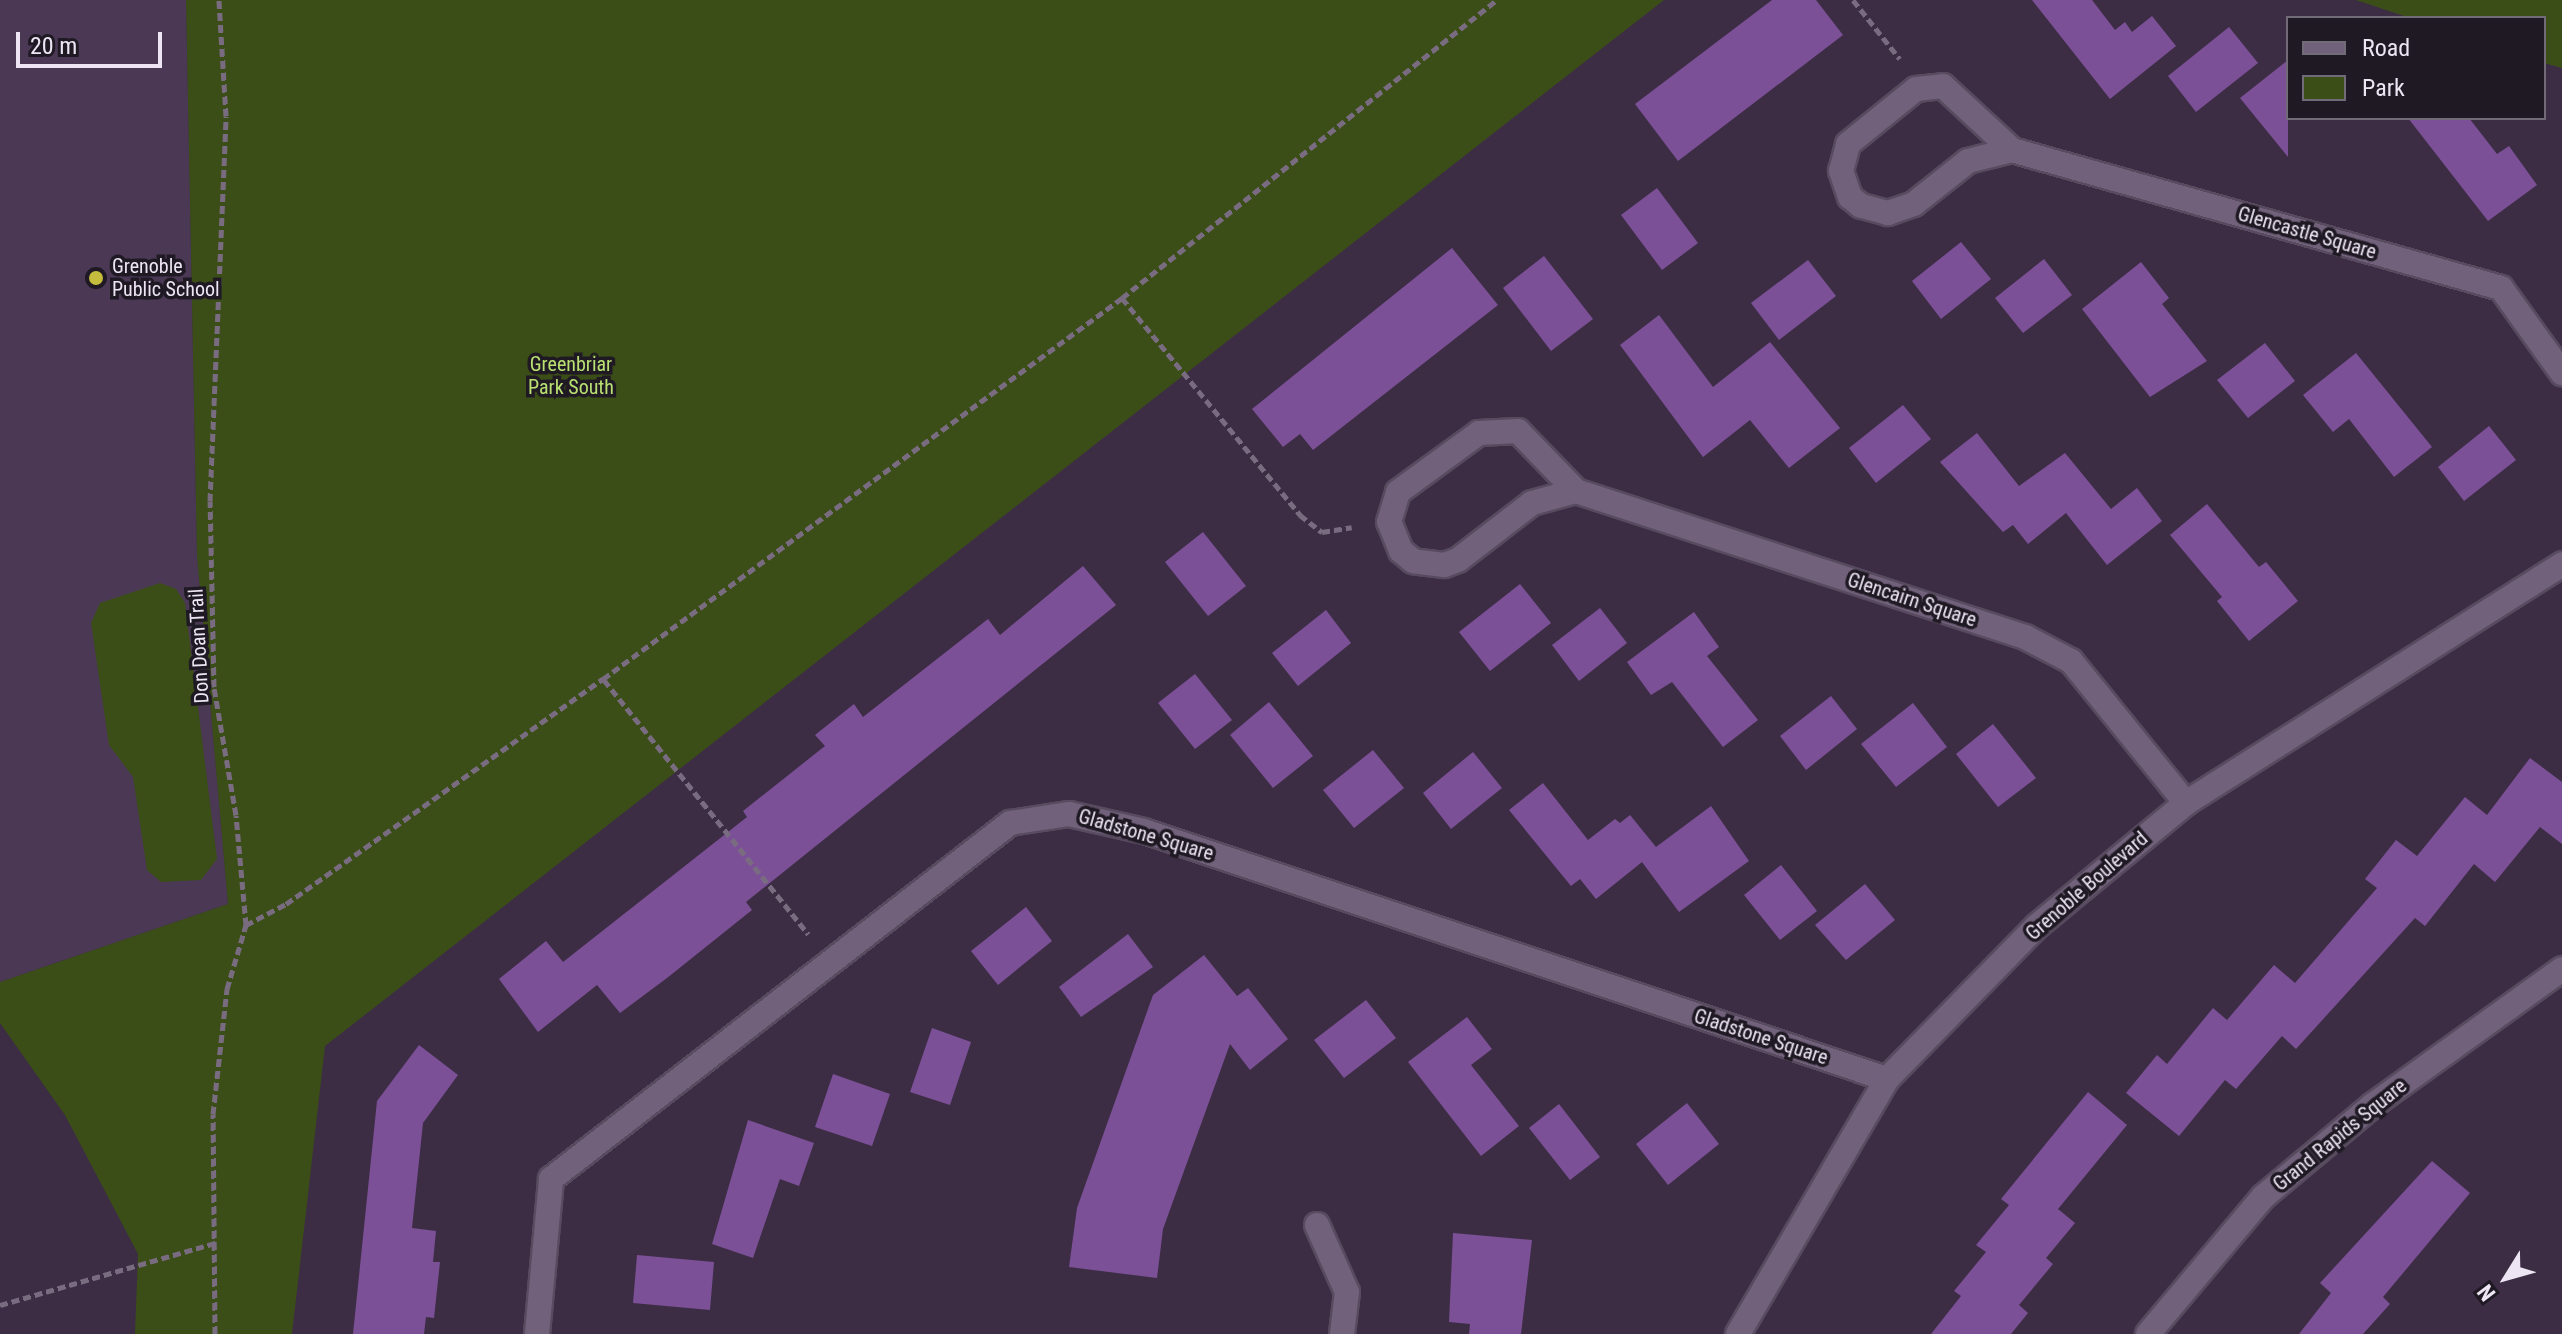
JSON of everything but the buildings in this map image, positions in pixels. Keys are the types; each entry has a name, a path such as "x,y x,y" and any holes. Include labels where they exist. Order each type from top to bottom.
{"street":[{"name":"Glencastle Square","path":"2012,150 1968,161 1902,211 1888,213 1861,206 1850,197 1841,171 1848,144 1924,85 1951,90 2012,150 2501,288 2562,373"},
{"path":"1492,429 1530,438 1576,491 1532,503 1458,560 1444,565 1413,561 1401,551 1389,522 1398,492 1492,429"},
{"name":"Glencairn Square","path":"1576,491 2048,649 2071,661 2099,690 2186,803"},
{"name":"Grenoble Boulevard","path":"1738,1334 1887,1079 2037,926 2186,803 2562,564"},
{"name":"Gladstone Square","path":"537,1334 551,1179 829,959 1010,823 1069,814 1144,831 1887,1079"},
{"name":"Grand Rapids Square","path":"2148,1334 2263,1197 2373,1105 2562,969"},
{"path":"1317,1225 1347,1292 1342,1334"}],"path":[{"name":"Don Doan Trail","path":"215,1334 218,1242 213,1114 227,989 246,925 236,815 214,687 210,501 226,116 219,0"},
{"path":"246,925 286,904 603,679 1122,298 1497,0"},
{"path":"1853,0 1924,85"},
{"path":"1122,298 1300,515 1322,532 1389,522"},
{"path":"603,679 829,959"},
{"path":"0,1305 218,1242"}],"shaded area":[{"name":"Grenoble Public School","path":"0,0 186,0 197,556 228,904 0,982"}],"green space":[{"name":"Greenbriar Park South","path":"186,0 1664,0 325,1046 292,1334 135,1334 138,1254 65,1115 0,1023 0,982 228,904 197,556"},
{"path":"2356,0 2562,0 2562,68 2546,64 2546,16 2404,16"},
{"path":"160,583 176,589 185,603 217,859 201,880 161,882 147,870 133,777 109,745 91,623 100,603"}],"place":[{"name":"Grenoble Public School","path":"96,278"}]}
